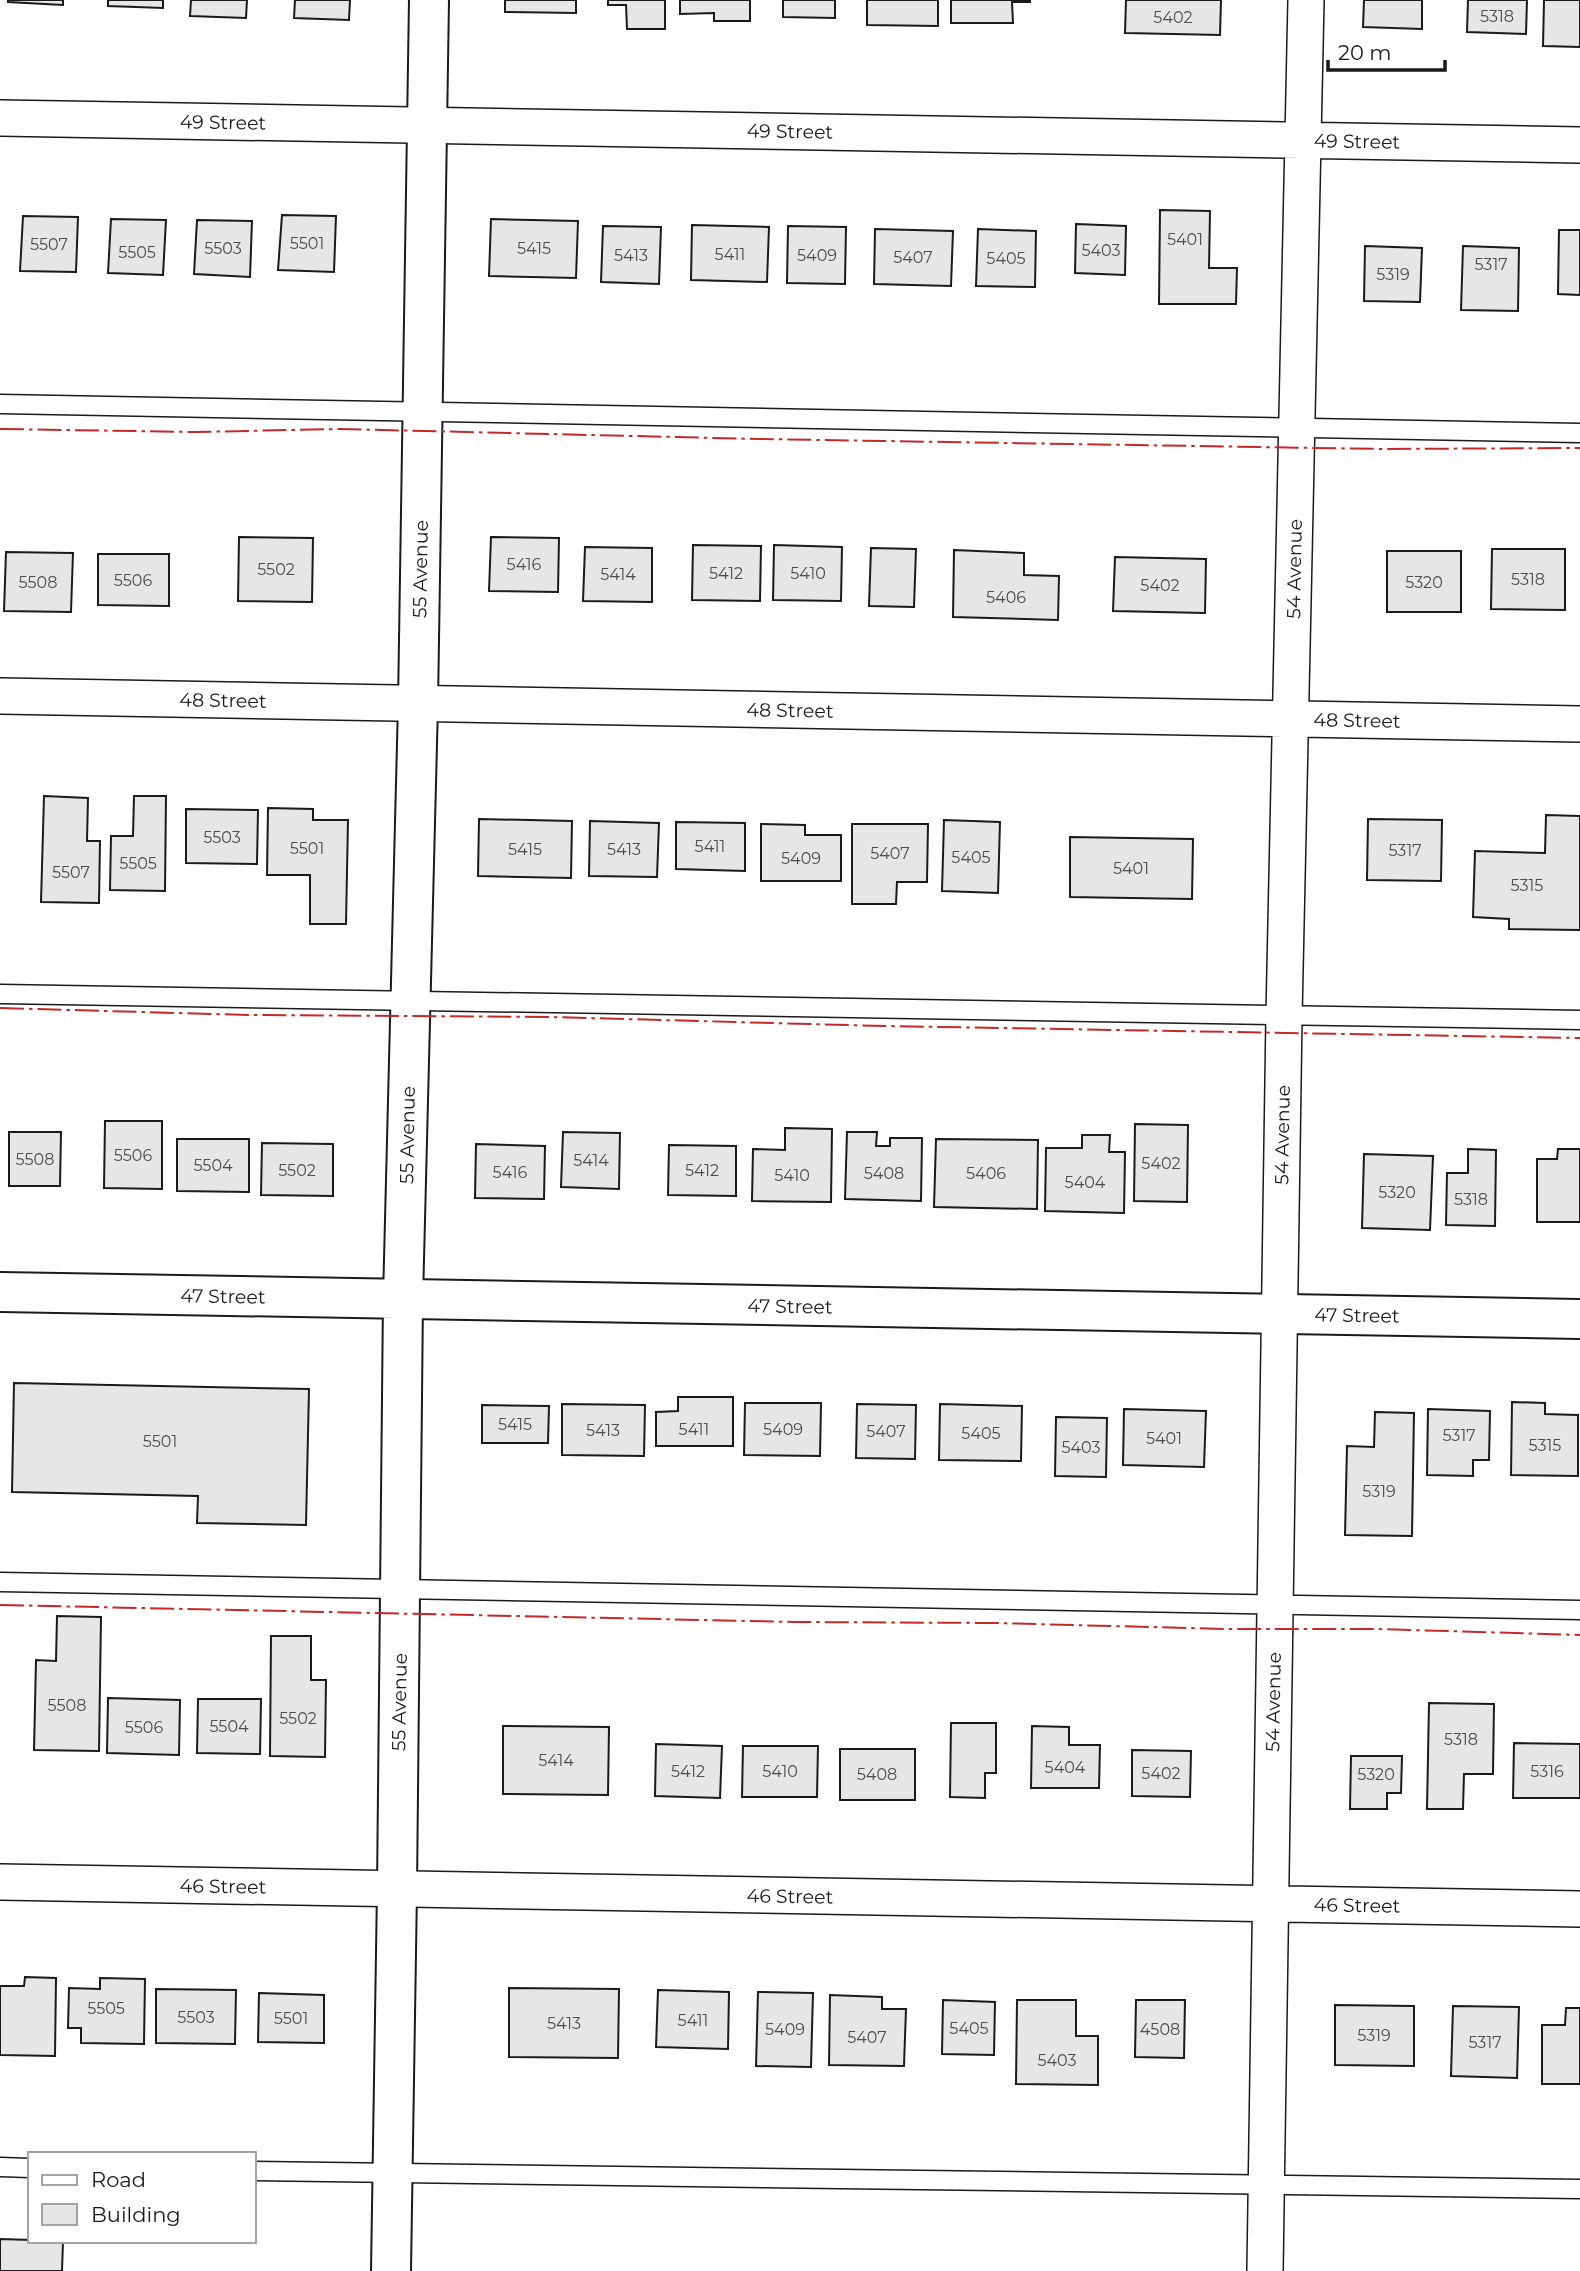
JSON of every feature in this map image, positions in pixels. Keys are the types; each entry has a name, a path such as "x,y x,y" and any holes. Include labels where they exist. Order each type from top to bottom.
{"street":[{"name":"55 Avenue","path":"391,2271 403,1299 418,704 429,0"},
{"name":"54 Avenue","path":"1265,2271 1284,1016 1306,0"},
{"name":"49 Street","path":"0,118 1580,145"},
{"name":"48 Street","path":"0,696 1580,724"},
{"name":"47 Street","path":"0,1292 1580,1319"},
{"name":"46 Street","path":"0,1882 1580,1909"}],"lane":[{"path":"0,404 1580,433"},
{"path":"0,993 1580,1020"},
{"path":"0,1583 1580,1610"},
{"path":"0,2167 28,2168"},
{"path":"256,2171 1580,2189"}],"building":[{"path":"63,0 63,5 8,2"},
{"path":"108,0 163,0 163,8 108,6"},
{"path":"191,0 247,0 246,18 190,16"},
{"path":"295,0 350,0 349,20 294,18"},
{"path":"505,0 576,0 576,13 505,12"},
{"path":"608,0 665,0 665,29 627,29 626,5 608,5"},
{"path":"680,0 750,0 750,21 714,21 714,13 680,14"},
{"path":"783,0 835,0 835,18 783,17"},
{"path":"867,0 938,0 938,26 867,25"},
{"path":"951,0 1030,2 1012,2 1013,23 951,23"},
{"path":"1126,0 1221,0 1220,35 1125,33"},
{"path":"1364,0 1422,0 1422,29 1363,27"},
{"path":"1468,0 1527,0 1526,34 1467,32"},
{"path":"1544,0 1580,0 1580,47 1543,46"},
{"path":"1160,210 1210,211 1209,268 1237,268 1236,304 1159,304"},
{"path":"282,215 336,216 334,272 278,270"},
{"path":"23,216 78,217 76,272 20,271"},
{"path":"111,219 166,220 163,275 108,273"},
{"path":"491,219 578,221 576,278 489,276"},
{"path":"197,220 252,221 250,277 194,274"},
{"path":"1076,224 1126,226 1125,275 1075,273"},
{"path":"692,225 769,227 767,282 691,280"},
{"path":"603,226 661,227 659,284 601,282"},
{"path":"788,226 846,227 845,284 787,283"},
{"path":"875,229 953,231 951,286 874,284"},
{"path":"978,229 1036,231 1035,287 976,286"},
{"path":"1559,230 1580,230 1580,295 1558,294"},
{"path":"1365,246 1422,248 1420,302 1364,301"},
{"path":"1463,246 1519,248 1518,311 1461,310"},
{"path":"239,537 313,538 312,602 238,601"},
{"path":"491,537 559,538 558,592 489,591"},
{"path":"693,545 761,546 760,601 692,600"},
{"path":"774,545 842,547 841,601 773,600"},
{"path":"585,547 652,548 652,602 583,601"},
{"path":"871,548 916,549 914,607 869,606"},
{"path":"1492,549 1565,549 1565,610 1491,609"},
{"path":"954,550 1024,553 1024,575 1059,576 1058,620 953,617"},
{"path":"1387,551 1461,551 1461,612 1387,612"},
{"path":"6,552 73,553 71,612 4,611"},
{"path":"98,554 169,554 169,606 98,605"},
{"path":"1115,557 1206,559 1205,613 1113,611"},
{"path":"44,796 88,798 87,841 100,841 99,903 41,902"},
{"path":"134,796 166,796 165,891 110,890 111,836 133,836"},
{"path":"268,808 313,809 313,820 348,820 346,924 310,924 310,875 267,875"},
{"path":"186,809 258,810 257,864 186,863"},
{"path":"1546,815 1580,816 1580,930 1509,929 1509,919 1473,917 1475,851 1545,853"},
{"path":"479,819 572,821 571,878 478,876"},
{"path":"1368,819 1442,820 1441,881 1367,880"},
{"path":"944,820 1000,822 998,893 942,891"},
{"path":"590,821 659,823 657,877 589,876"},
{"path":"676,822 745,823 745,871 676,869"},
{"path":"761,824 805,825 805,835 841,835 841,881 761,881"},
{"path":"852,824 928,824 927,882 897,882 896,904 852,904"},
{"path":"1070,837 1193,839 1192,899 1070,897"},
{"path":"105,1121 162,1121 162,1189 104,1188"},
{"path":"1135,1124 1188,1125 1187,1202 1134,1201"},
{"path":"785,1128 832,1129 831,1202 752,1201 753,1149 785,1150"},
{"path":"9,1132 61,1132 60,1186 9,1186"},
{"path":"563,1132 620,1133 619,1189 561,1187"},
{"path":"847,1132 877,1132 876,1146 890,1146 890,1138 922,1138 921,1201 845,1199"},
{"path":"1082,1135 1110,1135 1109,1152 1125,1152 1124,1213 1045,1211 1046,1148 1082,1148"},
{"path":"177,1139 249,1139 249,1192 177,1191"},
{"path":"936,1139 1038,1140 1037,1209 934,1207"},
{"path":"262,1143 333,1144 333,1196 261,1195"},
{"path":"476,1144 545,1146 544,1199 475,1198"},
{"path":"669,1145 736,1146 736,1196 668,1195"},
{"path":"1468,1149 1496,1150 1495,1226 1446,1225 1447,1173 1468,1173"},
{"path":"1558,1149 1580,1149 1580,1222 1537,1222 1537,1159 1557,1159"},
{"path":"1364,1154 1433,1156 1430,1230 1362,1228"},
{"path":"14,1383 309,1389 306,1525 197,1523 198,1496 12,1492"},
{"path":"678,1397 733,1397 733,1446 656,1446 656,1412 678,1411"},
{"path":"1512,1402 1545,1403 1545,1414 1578,1415 1578,1476 1511,1475"},
{"path":"745,1403 821,1403 820,1456 744,1455"},
{"path":"562,1404 645,1405 644,1456 562,1455"},
{"path":"857,1404 916,1405 915,1459 856,1458"},
{"path":"940,1404 1022,1406 1021,1461 939,1460"},
{"path":"482,1405 549,1406 548,1443 482,1443"},
{"path":"1124,1409 1206,1411 1204,1467 1123,1465"},
{"path":"1428,1409 1490,1411 1489,1460 1473,1460 1473,1476 1427,1475"},
{"path":"1375,1412 1414,1413 1412,1536 1345,1535 1347,1446 1374,1447"},
{"path":"1056,1417 1107,1418 1106,1477 1055,1476"},
{"path":"57,1616 101,1617 99,1751 34,1750 36,1660 56,1661"},
{"path":"271,1636 311,1636 311,1680 326,1680 325,1757 270,1756"},
{"path":"108,1698 180,1700 179,1755 107,1753"},
{"path":"198,1699 261,1699 260,1754 197,1753"},
{"path":"1429,1703 1494,1704 1493,1774 1464,1774 1463,1809 1427,1809"},
{"path":"951,1723 996,1723 996,1773 985,1773 985,1798 950,1797"},
{"path":"503,1726 609,1727 608,1795 503,1794"},
{"path":"1032,1726 1069,1727 1069,1745 1100,1745 1099,1788 1031,1788"},
{"path":"1514,1743 1580,1744 1580,1798 1513,1798"},
{"path":"656,1744 722,1746 720,1798 655,1796"},
{"path":"743,1746 818,1746 817,1797 742,1797"},
{"path":"840,1749 915,1749 915,1800 840,1800"},
{"path":"1132,1750 1191,1751 1190,1797 1132,1796"},
{"path":"1351,1756 1402,1756 1401,1793 1387,1793 1387,1809 1350,1809"},
{"path":"25,1977 56,1978 55,2056 0,2055 0,1986 24,1986"},
{"path":"100,1978 145,1979 144,2044 81,2043 81,2028 68,2028 69,1988 100,1989"},
{"path":"509,1988 619,1989 618,2058 509,2057"},
{"path":"156,1989 236,1990 235,2044 156,2043"},
{"path":"658,1990 729,1992 728,2049 656,2047"},
{"path":"758,1992 813,1993 811,2067 756,2066"},
{"path":"259,1993 324,1995 324,2043 258,2042"},
{"path":"830,1995 882,1997 882,2009 906,2009 904,2066 829,2065"},
{"path":"943,2000 995,2002 994,2055 942,2054"},
{"path":"1017,2000 1076,2000 1076,2036 1098,2036 1098,2085 1016,2084"},
{"path":"1136,2000 1185,2000 1184,2058 1135,2057"},
{"path":"1335,2005 1414,2006 1414,2066 1335,2065"},
{"path":"1453,2006 1519,2007 1517,2078 1451,2076"},
{"path":"1566,2008 1580,2008 1580,2084 1542,2084 1542,2025 1565,2025"},
{"path":"0,2239 28,2240 28,2243 63,2243 62,2271 0,2271"}],"power":[{"path":"0,429 195,432 340,429 1382,449 1580,448"},
{"path":"0,1008 248,1015 549,1017 885,1026 1580,1038"},
{"path":"0,1605 796,1622 1378,1629 1580,1635"}]}
